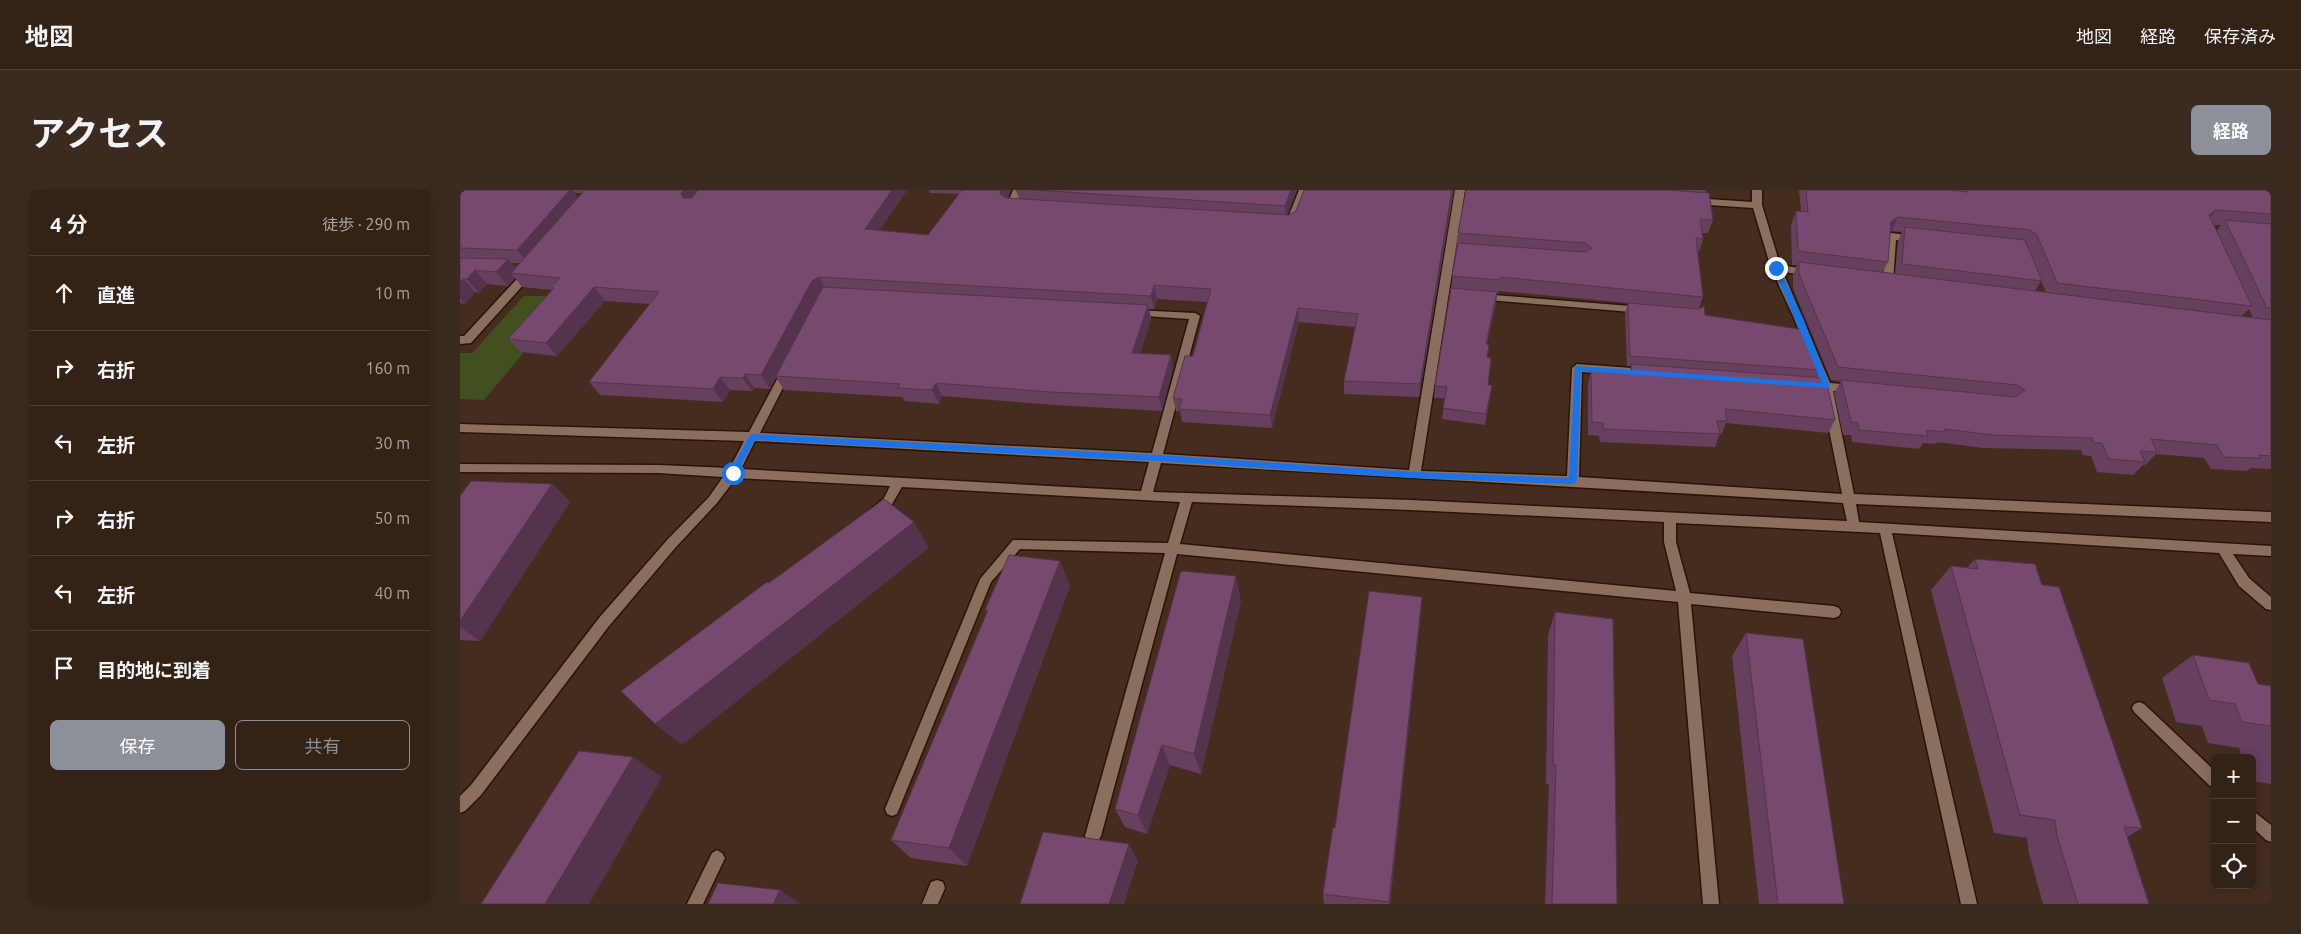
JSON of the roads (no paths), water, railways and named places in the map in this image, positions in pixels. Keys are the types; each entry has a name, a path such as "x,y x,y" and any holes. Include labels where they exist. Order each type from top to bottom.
{"street":[{"path":"1018,190 1011,207 1030,208"},
{"path":"1281,223 1290,224 1304,190"},
{"path":"1414,475 1447,295 1454,251 1460,190"},
{"path":"1757,190 1757,205 1776,268 1799,318 1826,386 1854,526"},
{"path":"1688,200 1757,205"},
{"path":"1889,282 1891,236 1928,240"},
{"path":"460,340 467,340 535,265 514,268"},
{"path":"1776,268 1823,274"},
{"path":"1471,297 1657,311"},
{"path":"1125,312 1195,316 1158,458 1146,496"},
{"path":"460,806 476,790 604,622 672,543 708,507 733,473 794,357"},
{"path":"1573,481 1578,368 1657,374"},
{"path":"1797,384 1864,390"},
{"path":"460,428 680,433 1158,458 1414,475 1573,481 1849,499 2271,518"},
{"path":"460,468 658,469 1146,496 1410,504 1854,526 2271,551"},
{"path":"865,518 888,501 898,483"},
{"path":"1093,836 1187,497"},
{"path":"1670,518 1670,542 1684,596 1712,904"},
{"path":"1885,528 1969,904"},
{"path":"892,810 986,579 1017,544 1172,548 1834,612"},
{"path":"2223,549 2244,582 2271,605"},
{"path":"2139,708 2211,777"},
{"path":"2256,821 2271,835"},
{"path":"695,904 718,858"},
{"path":"930,904 936,888"}]}
